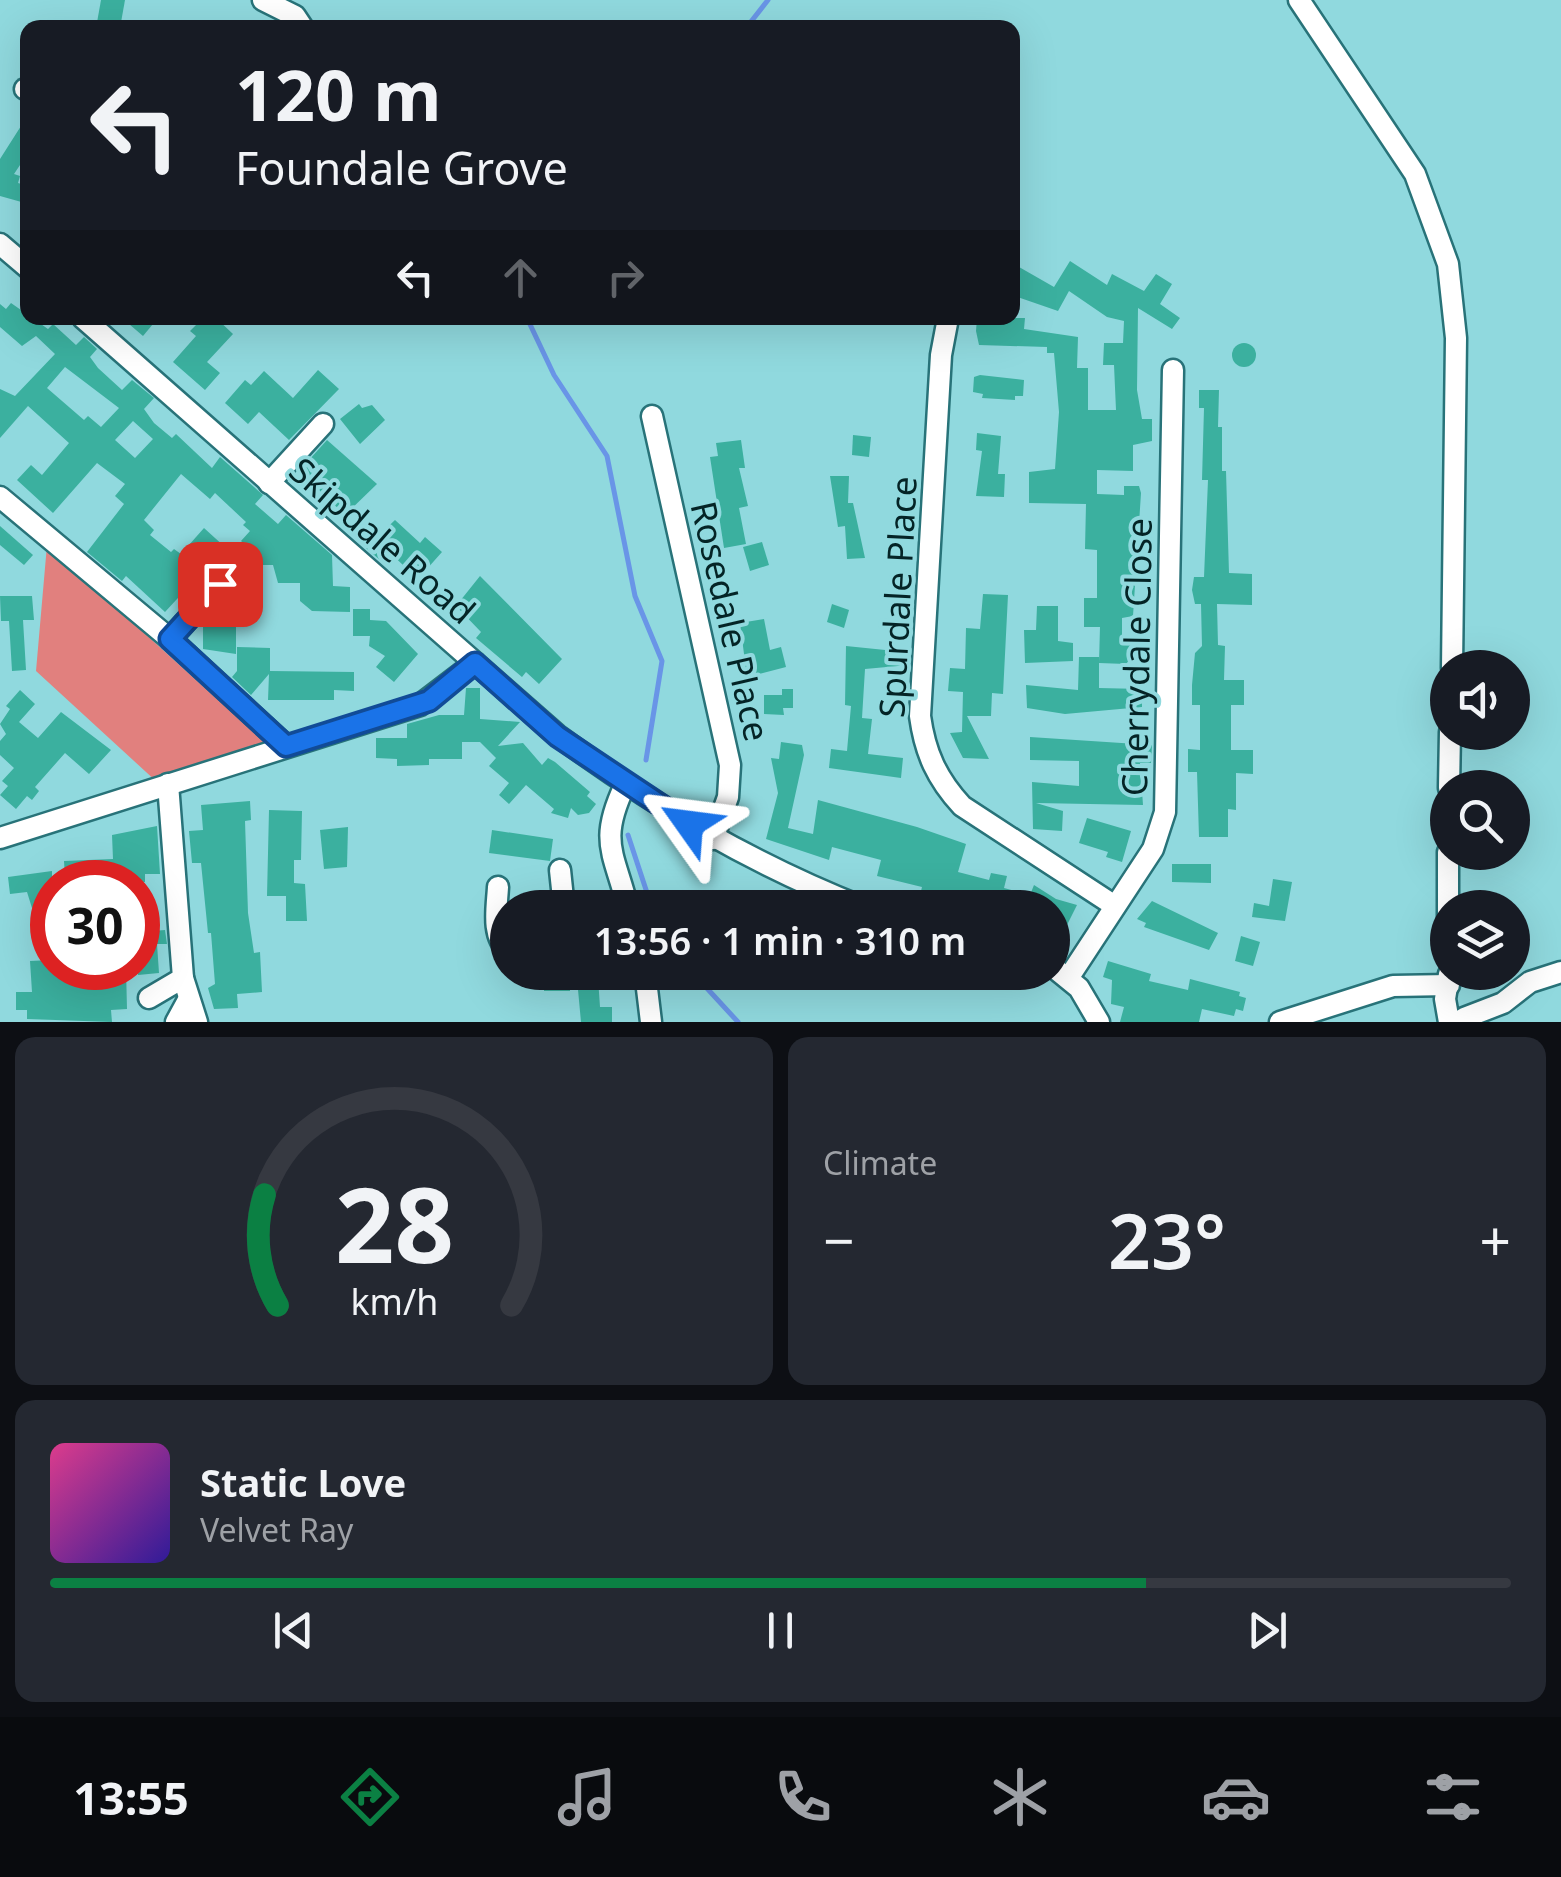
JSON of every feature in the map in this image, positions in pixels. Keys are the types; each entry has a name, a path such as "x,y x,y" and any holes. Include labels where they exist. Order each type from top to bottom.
{"street":[{"path":"263,0 297,20"},
{"path":"1299,0 1415,174 1448,264 1456,338 1452,650"},
{"path":"0,244 20,261"},
{"name":"Skipdale Road","path":"91,325 557,736 625,785 713,839 825,890"},
{"name":"Spurdale Place","path":"947,325 920,716 924,742 944,786 962,806 1116,906"},
{"name":"Cherrydale Close","path":"1070,961 1116,906 1153,849 1165,812 1173,370"},
{"name":"Rosedale Place","path":"652,416 730,764 728,797 713,839"},
{"path":"270,483 324,424"},
{"path":"0,497 170,639 286,746"},
{"path":"170,639 220,584"},
{"path":"0,838 429,701 475,663"},
{"path":"168,784 183,978 197,1022"},
{"path":"623,890 607,834 625,785"},
{"path":"560,870 562,890"},
{"path":"1452,990 1459,1021 1504,1003 1530,982 1561,972"},
{"path":"149,998 183,978"},
{"path":"1280,1022 1393,986 1430,981"},
{"path":"1070,984 1098,1022"},
{"path":"647,990 651,1022"},
{"path":"176,1022 188,1000"}],"shaded area":[{"path":"47,545 268,745 248,746 249,758 158,783 36,671"}],"building":[{"path":"101,0 125,0 121,20 97,20"},
{"path":"20,128 20,165 14,174 20,176 20,202 0,196 0,159"},
{"path":"1070,261 1107,285 1112,274 1144,291 1156,274 1172,284 1160,304 1180,318 1172,329 1138,308 1137,390 1142,419 1152,419 1152,441 1133,445 1133,471 1097,470 1097,494 1124,495 1124,486 1139,486 1141,493 1133,616 1122,618 1122,643 1149,643 1148,658 1131,658 1126,664 1099,663 1100,627 1084,627 1084,598 1097,598 1097,550 1085,549 1086,504 1029,503 1029,472 1055,469 1059,412 1054,353 1047,353 1047,347 979,345 976,331 976,325 1020,325 1020,318 1025,318 1024,329 1078,337 1077,368 1088,368 1088,410 1116,410 1114,365 1103,365 1104,343 1123,343 1124,321 1107,317 1069,291 1058,311 1020,298 1020,268 1054,287"},
{"path":"11,303 20,309 20,325 42,325 48,329 54,325 76,345 84,337 97,349 90,357 122,390 132,380 154,398 144,409 154,423 172,438 176,434 212,468 220,457 263,495 255,504 278,524 286,515 332,555 333,586 350,587 350,612 312,611 300,601 300,583 278,583 273,565 257,565 257,556 241,541 250,531 243,525 246,522 215,493 210,499 181,474 144,520 154,530 150,535 171,552 174,549 181,554 204,528 226,548 194,590 189,586 165,612 126,576 122,581 87,552 124,504 115,496 125,484 97,463 53,513 17,480 31,465 42,475 69,443 28,406 0,438 0,389 15,396 55,354 36,336 22,346 0,327 0,304 6,309","holes":["65,367 119,408 101,427 88,416 84,420 47,388","133,421 153,439 135,458 115,440"]},
{"path":"130,325 152,325 143,336"},
{"path":"196,325 223,325 233,334 207,362 220,373 205,390 173,362 196,336 190,331"},
{"path":"1244,343 1256,355 1244,367 1232,355"},
{"path":"318,370 339,389 289,440 259,412 248,424 225,403 245,380 251,385 264,371 293,398"},
{"path":"974,377 1024,380 1023,396 1015,396 1015,400 982,398 983,394 973,392"},
{"path":"1199,390 1219,390 1218,427 1222,427 1222,471 1226,471 1229,573 1252,574 1252,605 1217,604 1218,645 1225,646 1224,680 1244,680 1244,705 1231,705 1231,750 1253,750 1253,774 1236,773 1236,810 1228,809 1228,837 1199,837 1197,772 1188,772 1188,749 1200,750 1200,705 1192,705 1192,685 1195,653 1202,646 1201,604 1195,604 1192,590 1194,577 1204,577 1208,480 1202,480 1204,408 1199,408"},
{"path":"359,404 362,408 372,405 385,420 360,444 340,419"},
{"path":"977,433 1001,436 998,474 1005,474 1004,497 976,496 982,451 976,450"},
{"path":"853,435 871,437 869,457 852,455"},
{"path":"327,440 377,484 345,515 299,471"},
{"path":"741,440 745,468 739,468 748,506 739,508 746,544 724,548 710,457 718,456 716,443"},
{"path":"830,476 849,476 848,503 853,503 865,558 847,559 845,526 838,527"},
{"path":"395,520 420,543 425,537 442,552 418,579 388,551 380,560 366,548"},
{"path":"0,526 33,555 24,565 0,545"},
{"path":"762,542 769,565 750,571 743,547"},
{"path":"480,576 562,659 539,684 526,672 522,677 476,638 481,632 456,606"},
{"path":"983,594 1008,595 1003,694 992,693 991,716 967,716 989,759 963,758 950,733 962,732 963,692 948,691 950,668 965,669 966,628 980,629"},
{"path":"0,596 32,596 34,620 23,620 26,670 12,671 9,621 1,621"},
{"path":"832,604 849,610 844,628 827,622"},
{"path":"1037,606 1058,606 1058,641 1073,643 1073,661 1025,663 1024,630 1036,630"},
{"path":"353,609 370,609 370,620 386,621 418,654 394,682 376,667 385,656 369,646 370,636 353,636"},
{"path":"764,619 770,650 781,647 786,667 747,677 740,623"},
{"path":"203,625 236,626 236,654 203,649"},
{"path":"846,646 895,651 910,648 909,665 865,669 862,718 872,719 868,754 903,758 901,778 829,768 831,749 847,751 851,706 845,705"},
{"path":"237,647 270,648 270,671 354,672 354,691 334,690 334,700 268,700 269,674 251,695 232,677 237,671"},
{"path":"1079,657 1099,657 1099,688 1142,689 1142,707 1065,714 1027,708 1026,685 1078,690"},
{"path":"466,688 480,688 480,719 520,722 498,746 523,743 542,765 548,758 555,762 590,792 587,796 596,804 589,813 578,815 571,808 568,818 551,813 554,809 526,785 509,804 499,795 509,783 489,766 496,758 480,742 462,742 462,759 429,759 429,765 397,766 397,759 376,758 376,738 407,738 407,724 439,715 464,715"},
{"path":"782,689 793,689 793,708 783,708 784,715 764,714 764,695 782,695"},
{"path":"20,690 35,704 19,722 38,738 61,712 111,750 89,774 65,753 35,787 39,791 32,800 27,796 16,809 0,795 8,786 2,781 14,768 0,755 0,741 6,734 0,724 10,709 6,706"},
{"path":"1030,737 1152,745 1151,763 1140,763 1143,805 1036,803 1063,811 1062,831 1033,829 1032,782 1079,786 1079,761 1030,760"},
{"path":"781,742 802,745 804,755 788,828 813,834 818,800 917,827 966,844 958,872 989,880 991,873 1007,876 1004,888 1011,890 921,890 922,887 877,876 881,860 832,847 829,860 766,839 778,793 771,758 779,759"},
{"path":"250,801 251,820 245,821 248,913 254,953 260,952 262,992 237,994 238,1008 214,1009 208,988 215,984 211,933 201,863 192,863 189,831 203,830 201,805"},
{"path":"269,810 302,811 301,860 294,860 294,883 305,884 307,921 286,921 286,896 267,896"},
{"path":"1087,818 1131,831 1122,862 1106,857 1108,852 1079,843"},
{"path":"157,826 159,860 88,860 113,859 112,835"},
{"path":"348,827 347,867 324,869 320,830"},
{"path":"492,830 553,839 550,861 489,853"},
{"path":"1172,864 1211,864 1211,883 1172,882"},
{"path":"30,874 30,902 27,892 10,894 8,877"},
{"path":"1273,879 1292,882 1285,921 1252,917 1254,903 1269,906"},
{"path":"1152,901 1218,933 1209,950 1144,927 1146,923 1137,919"},
{"path":"160,930 165,930 167,944 160,944"},
{"path":"1241,936 1260,942 1253,966 1235,961"},
{"path":"1108,961 1151,974 1149,981 1188,990 1190,979 1240,992 1239,996 1246,998 1243,1011 1236,1009 1234,1016 1202,1009 1199,1022 1120,1022 1124,1007 1111,1004 1112,980 1103,977"},
{"path":"127,990 127,1009 111,1010 112,1022 27,1019 27,1010 16,1010 16,992"},
{"path":"578,990 599,990 600,1007 612,1007 612,1022 581,1022"}],"waterway":[{"path":"752,20 768,0"},
{"path":"530,325 554,375 607,456 635,596 662,661 646,760"},
{"path":"628,835 646,890"},
{"path":"709,990 738,1022"}],"route":[{"path":"220,584 170,639 286,746 420,705 475,663 557,736 625,785 689,824"}]}
